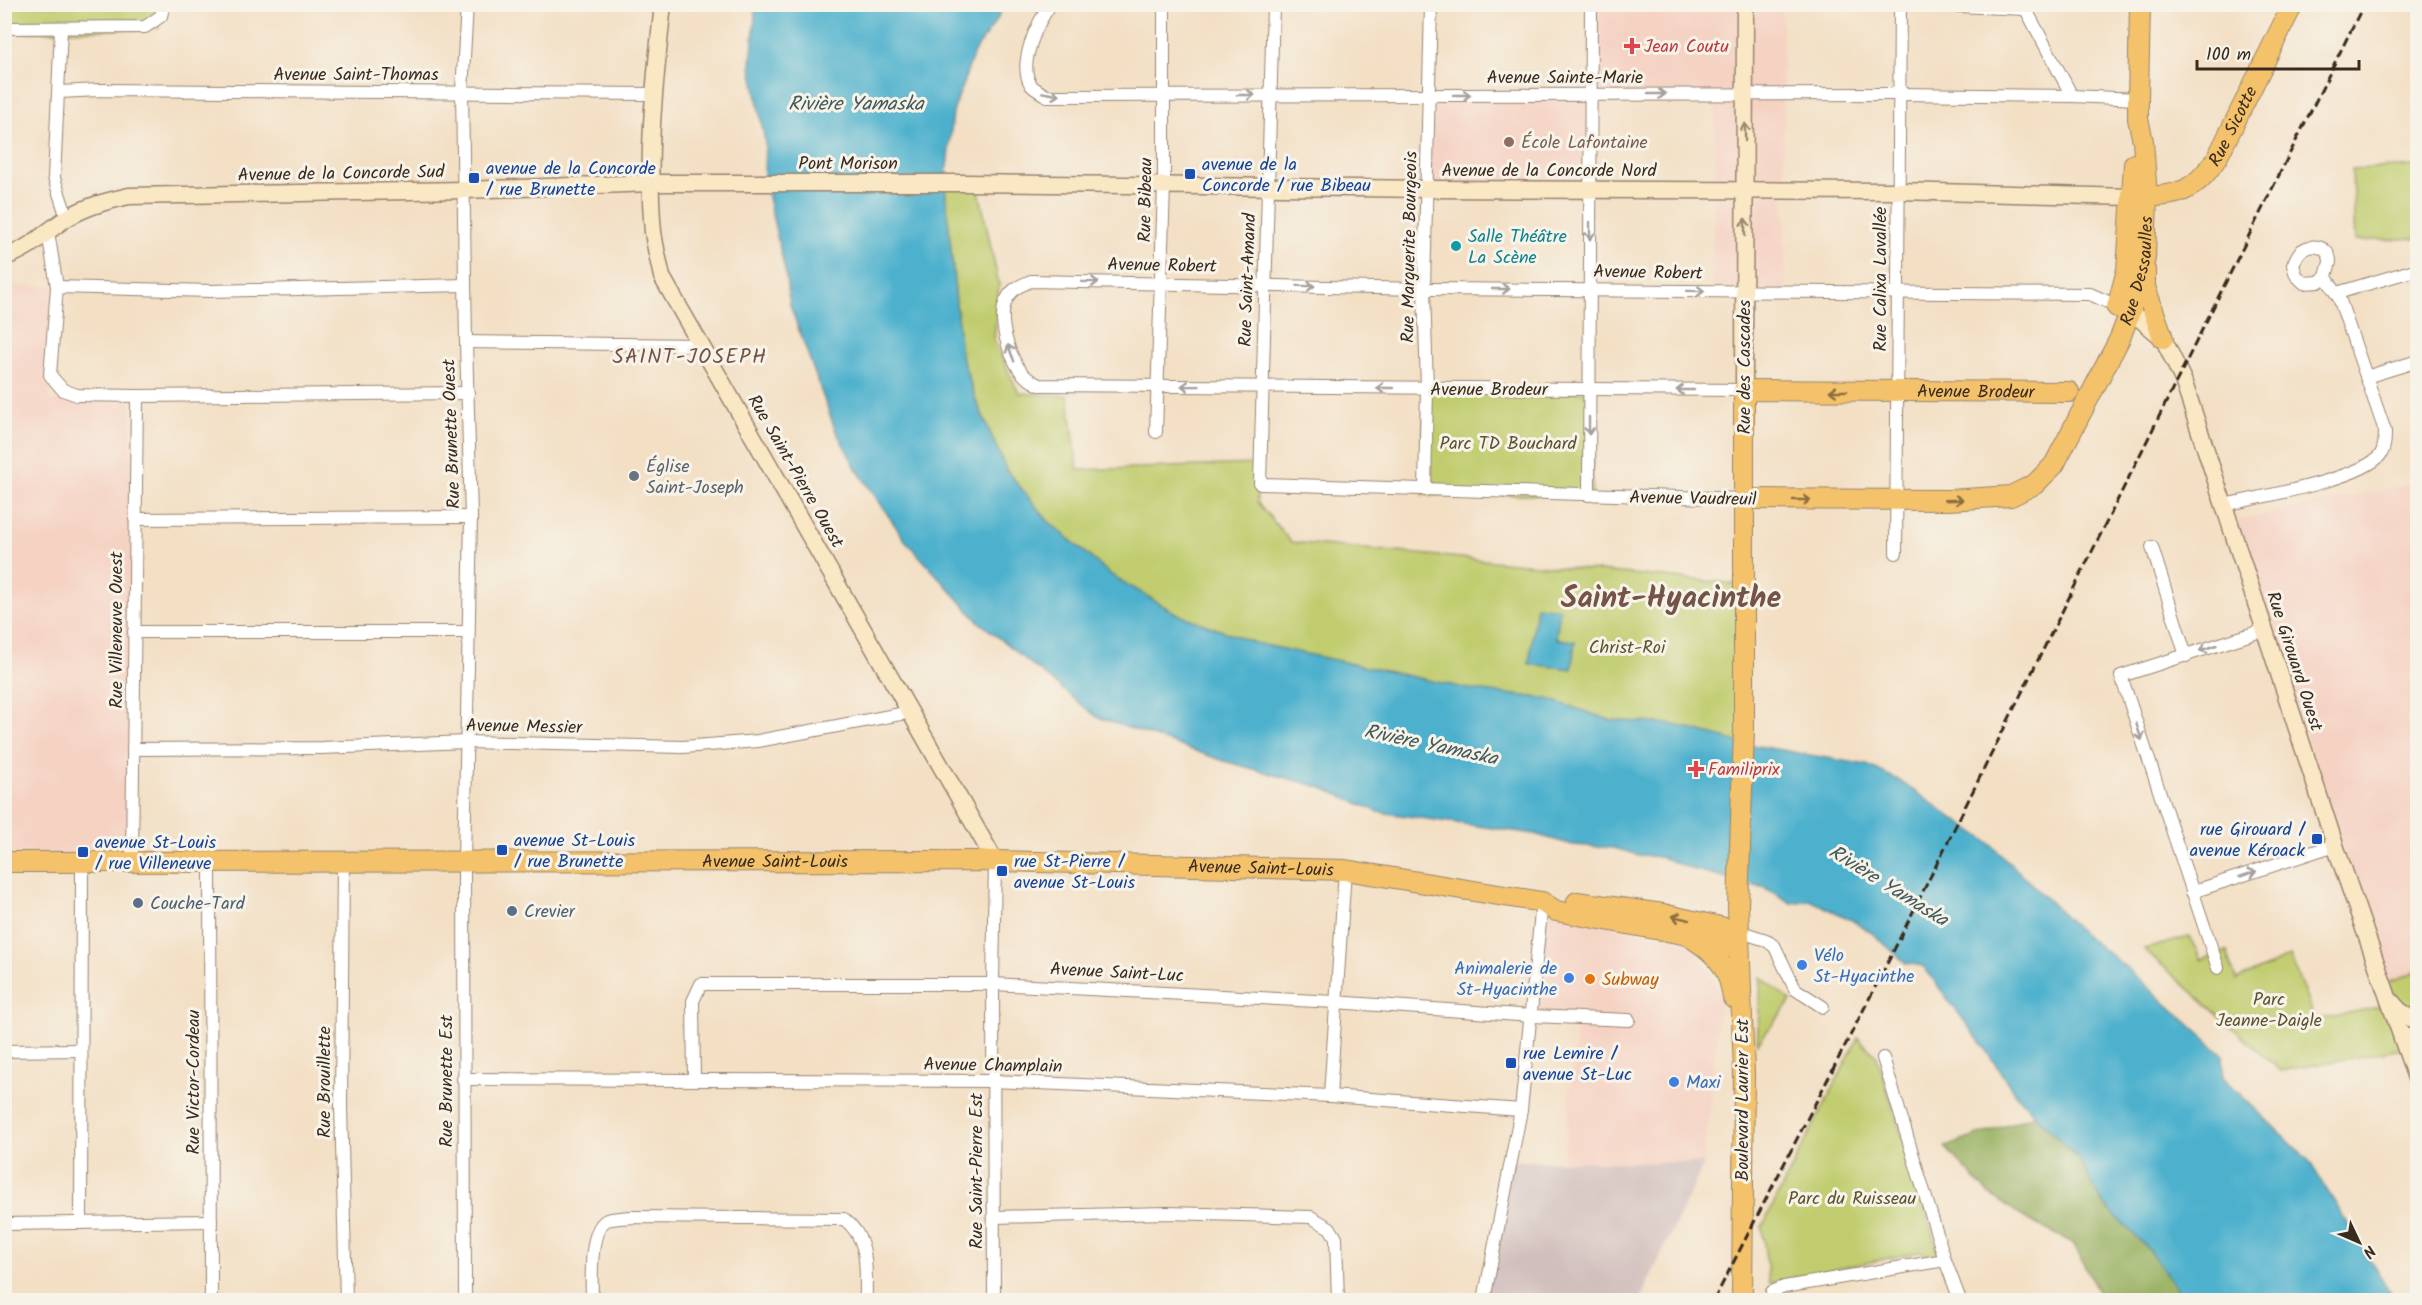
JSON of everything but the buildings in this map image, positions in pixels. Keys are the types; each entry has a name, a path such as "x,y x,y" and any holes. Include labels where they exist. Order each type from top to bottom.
{"main road":[{"name":"Rue Dessaulles","path":"2081,411 2120,338 2127,270 2139,197 2143,141 2138,119 2140,4"},
{"name":"Rue Sicotte","path":"2139,197 2172,195 2197,183 2206,174 2218,156 2293,4"},
{"name":"Rue Dessaulles","path":"2069,392 2084,379 2124,309 2145,258 2139,197"},
{"path":"2145,258 2145,287 2163,338"},
{"name":"Avenue Brodeur","path":"1744,390 2069,392"},
{"name":"Rue des Cascades","path":"1738,899 1744,730 1744,390"},
{"path":"2069,392 2077,400 2081,411"},
{"name":"Avenue Vaudreuil","path":"1744,500 1896,500 2011,496 2035,484 2054,465 2081,411"},
{"name":"Avenue Saint-Louis","path":"4,862 995,861 1345,870 1542,902 1555,899 1663,914 1738,940"},
{"name":"Boulevard Laurier Est","path":"1738,899 1744,1073 1742,1300"},
{"name":"Avenue Saint-Louis","path":"1542,902 1556,911 1688,935 1738,940"},
{"path":"1688,935 1711,951 1730,977 1744,1073"}],"street":[{"path":"4,28 145,27 161,16 164,4"},
{"name":"Rue Brunette Ouest","path":"464,862 471,517 462,92 467,4"},
{"name":"Rue Saint-Pierre Ouest","path":"663,4 654,94 651,183 653,232 662,277 995,861"},
{"name":"Avenue Sainte-Marie","path":"1051,4 1040,18 1029,51 1026,73 1032,86 1047,96 1899,94 2138,99"},
{"name":"Rue Bibeau","path":"1156,432 1164,186 1164,4"},
{"name":"Rue Saint-Amand","path":"1260,484 1273,4"},
{"name":"Rue Marguerite Bourgeois","path":"1425,490 1427,388 1424,289 1431,4"},
{"path":"1589,495 1591,4"},
{"name":"Rue des Cascades","path":"1744,390 1746,4"},
{"name":"Rue Calixa Lavallée","path":"1896,553 1900,4"},
{"path":"1914,4 2024,7 2072,96"},
{"path":"61,29 54,178 67,218"},
{"name":"Avenue Saint-Thomas","path":"58,92 100,90 654,94"},
{"name":"Avenue de la Concorde Sud","path":"4,257 33,244 67,218 93,204 129,196 730,183"},
{"name":"Pont Morison","path":"730,183 966,183"},
{"name":"Avenue de la Concorde Nord","path":"966,183 1427,189 1898,191 2139,197"},
{"path":"48,232 57,287 50,375 63,390 77,395 137,396 468,393"},
{"path":"2337,293 2418,269"},
{"path":"2224,505 2306,487 2371,463 2381,454 2385,444 2385,431 2337,293 2326,277"},
{"name":"Avenue Robert","path":"1031,281 1424,289 2090,294 2124,309"},
{"name":"Avenue Brodeur","path":"1031,281 1017,287 1007,298 1003,310 1004,334 1014,362 1026,377 1039,385 1744,390"},
{"path":"57,287 211,291 465,285"},
{"path":"2124,309 2163,338"},
{"name":"Rue Girouard Ouest","path":"2163,338 2182,380 2335,845 2388,998 2410,1037 2418,1084"},
{"path":"466,342 701,345"},
{"path":"2366,377 2418,361"},
{"name":"Rue Villeneuve Ouest","path":"132,863 137,396"},
{"name":"Avenue Vaudreuil","path":"1260,484 1744,500"},
{"path":"135,519 471,517"},
{"path":"2152,547 2186,656"},
{"path":"2218,968 2121,676 2264,630"},
{"path":"134,632 468,632"},
{"name":"Avenue Messier","path":"133,748 321,748 466,742 683,747 758,741 910,712"},
{"path":"2192,892 2335,845"},
{"name":"Rue Saint-Pierre Est","path":"994,1300 995,861"},
{"name":"Rue Brunette Est","path":"464,862 465,1300"},
{"path":"81,1223 82,863"},
{"name":"Rue Victor-Cordeau","path":"210,863 211,1300"},
{"name":"Rue Brouillette","path":"343,863 341,1106 346,1300"},
{"path":"1330,1096 1345,870"},
{"path":"1484,1300 1521,1110 1542,902"},
{"name":"Avenue Saint-Louis","path":"1738,940 1766,940 1775,947 1795,989 1823,1007"},
{"name":"Avenue Saint-Luc","path":"694,1080 693,1001 701,984 993,984 1629,1020"},
{"path":"2388,998 2400,1011 2418,1023"},
{"path":"4,1051 81,1050"},
{"path":"1883,1058 1945,1260 1960,1300"},
{"name":"Avenue Champlain","path":"463,1079 993,1082 1330,1096 1521,1110"},
{"path":"994,1217 1167,1213 1311,1217 1330,1228 1336,1238 1338,1300"},
{"path":"592,1300 592,1255 598,1228 606,1221 631,1217 844,1219 853,1226 864,1247 866,1300"},
{"path":"4,1224 211,1221"},
{"path":"1772,1300 1772,1292 1784,1287 1945,1260"}],"shaded area":[{"path":"1591,5 1782,5 1786,292 1711,288 1715,191 1715,94 1591,95 1590,190 1427,189 1430,95 1590,94"},
{"path":"4,284 57,287 49,401 131,402 132,863 5,862"},
{"path":"2417,482 2417,971 2388,982 2235,521"},
{"path":"1541,911 1692,943 1721,995 1704,1163 1563,1163 1577,1018 1532,1016"},
{"path":"1509,1161 1704,1163 1640,1300 1481,1300"}],"green space":[{"path":"4,5 162,5 159,28 5,33"},
{"path":"2417,166 2417,238 2355,241 2352,169"},
{"name":"Christ-Roi","path":"945,186 978,186 999,285 994,341 1019,393 1068,396 1078,470 1257,464 1257,502 1291,542 1747,585 1746,744 1671,724 1610,720 1548,699 1474,690 1255,643 1177,614 1111,575 1048,521 1007,471 976,400 961,355"},
{"name":"Parc TD Bouchard","path":"1425,390 1593,392 1592,495 1423,495"},
{"name":"Parc Jeanne-Daigle","path":"2190,937 2201,960 2227,951 2236,980 2290,956 2315,1020 2387,1005 2403,1049 2281,1071 2144,949"},
{"path":"2417,971 2417,1019 2395,996 2388,982"},
{"path":"1761,977 1791,1001 1757,1044"},
{"name":"Parc du Ruisseau","path":"1858,1038 1877,1057 1940,1258 1919,1252 1769,1283 1762,1227"},
{"path":"2035,1115 2078,1158 2103,1203 2150,1251 2185,1300 2102,1300 2073,1243 2028,1220 1988,1193 1945,1147"}],"water":[{"name":"Rivière Yamaska","path":"756,5 1002,5 998,18 974,52 953,112 945,186 961,355 976,401 1007,471 1048,521 1111,575 1177,614 1255,643 1474,690 1548,699 1610,720 1671,724 1746,744 1867,765 1898,780 1988,842 2081,932 2127,968 2223,1055 2223,1078 2309,1161 2395,1300 2185,1300 2150,1251 2103,1203 2078,1158 2017,1096 1923,966 1906,963 1872,933 1852,920 1810,900 1791,903 1766,888 1692,869 1661,857 1639,855 1614,848 1573,845 1534,834 1379,812 1320,787 1224,761 1097,717 979,622 905,540 856,468 835,429 790,305 785,270 764,180 765,141 751,66"},
{"path":"1536,606 1560,609 1556,639 1575,641 1572,669 1529,664"}],"railway":[{"path":"1714,1300 1886,966 2364,4"}],"place":[{"name":"Jean Coutu","path":"1632,46"},
{"name":"École Lafontaine","path":"1509,142"},
{"name":"avenue de la Concorde / rue Bibeau","path":"1190,174"},
{"name":"avenue de la Concorde / rue Brunette","path":"474,178"},
{"name":"Salle Théâtre La Scène","path":"1456,246"},
{"name":"Église Saint-Joseph","path":"634,476"},
{"name":"Familiprix","path":"1696,769"},
{"name":"rue Girouard / avenue Kéroack","path":"2317,839"},
{"name":"avenue St-Louis / rue Brunette","path":"502,850"},
{"name":"avenue St-Louis / rue Villeneuve","path":"83,852"},
{"name":"rue St-Pierre / avenue St-Louis","path":"1002,871"},
{"name":"Couche-Tard","path":"138,903"},
{"name":"Crevier","path":"512,911"},
{"name":"Vélo St-Hyacinthe","path":"1802,965"},
{"name":"Animalerie de St-Hyacinthe","path":"1569,978"},
{"name":"Subway","path":"1590,979"},
{"name":"rue Lemire / avenue St-Luc","path":"1511,1063"},
{"name":"Maxi","path":"1674,1082"}],"district":[{"name":"SAINT-JOSEPH","path":"690,356"},
{"name":"Saint-Hyacinthe","path":"1671,597"}]}
